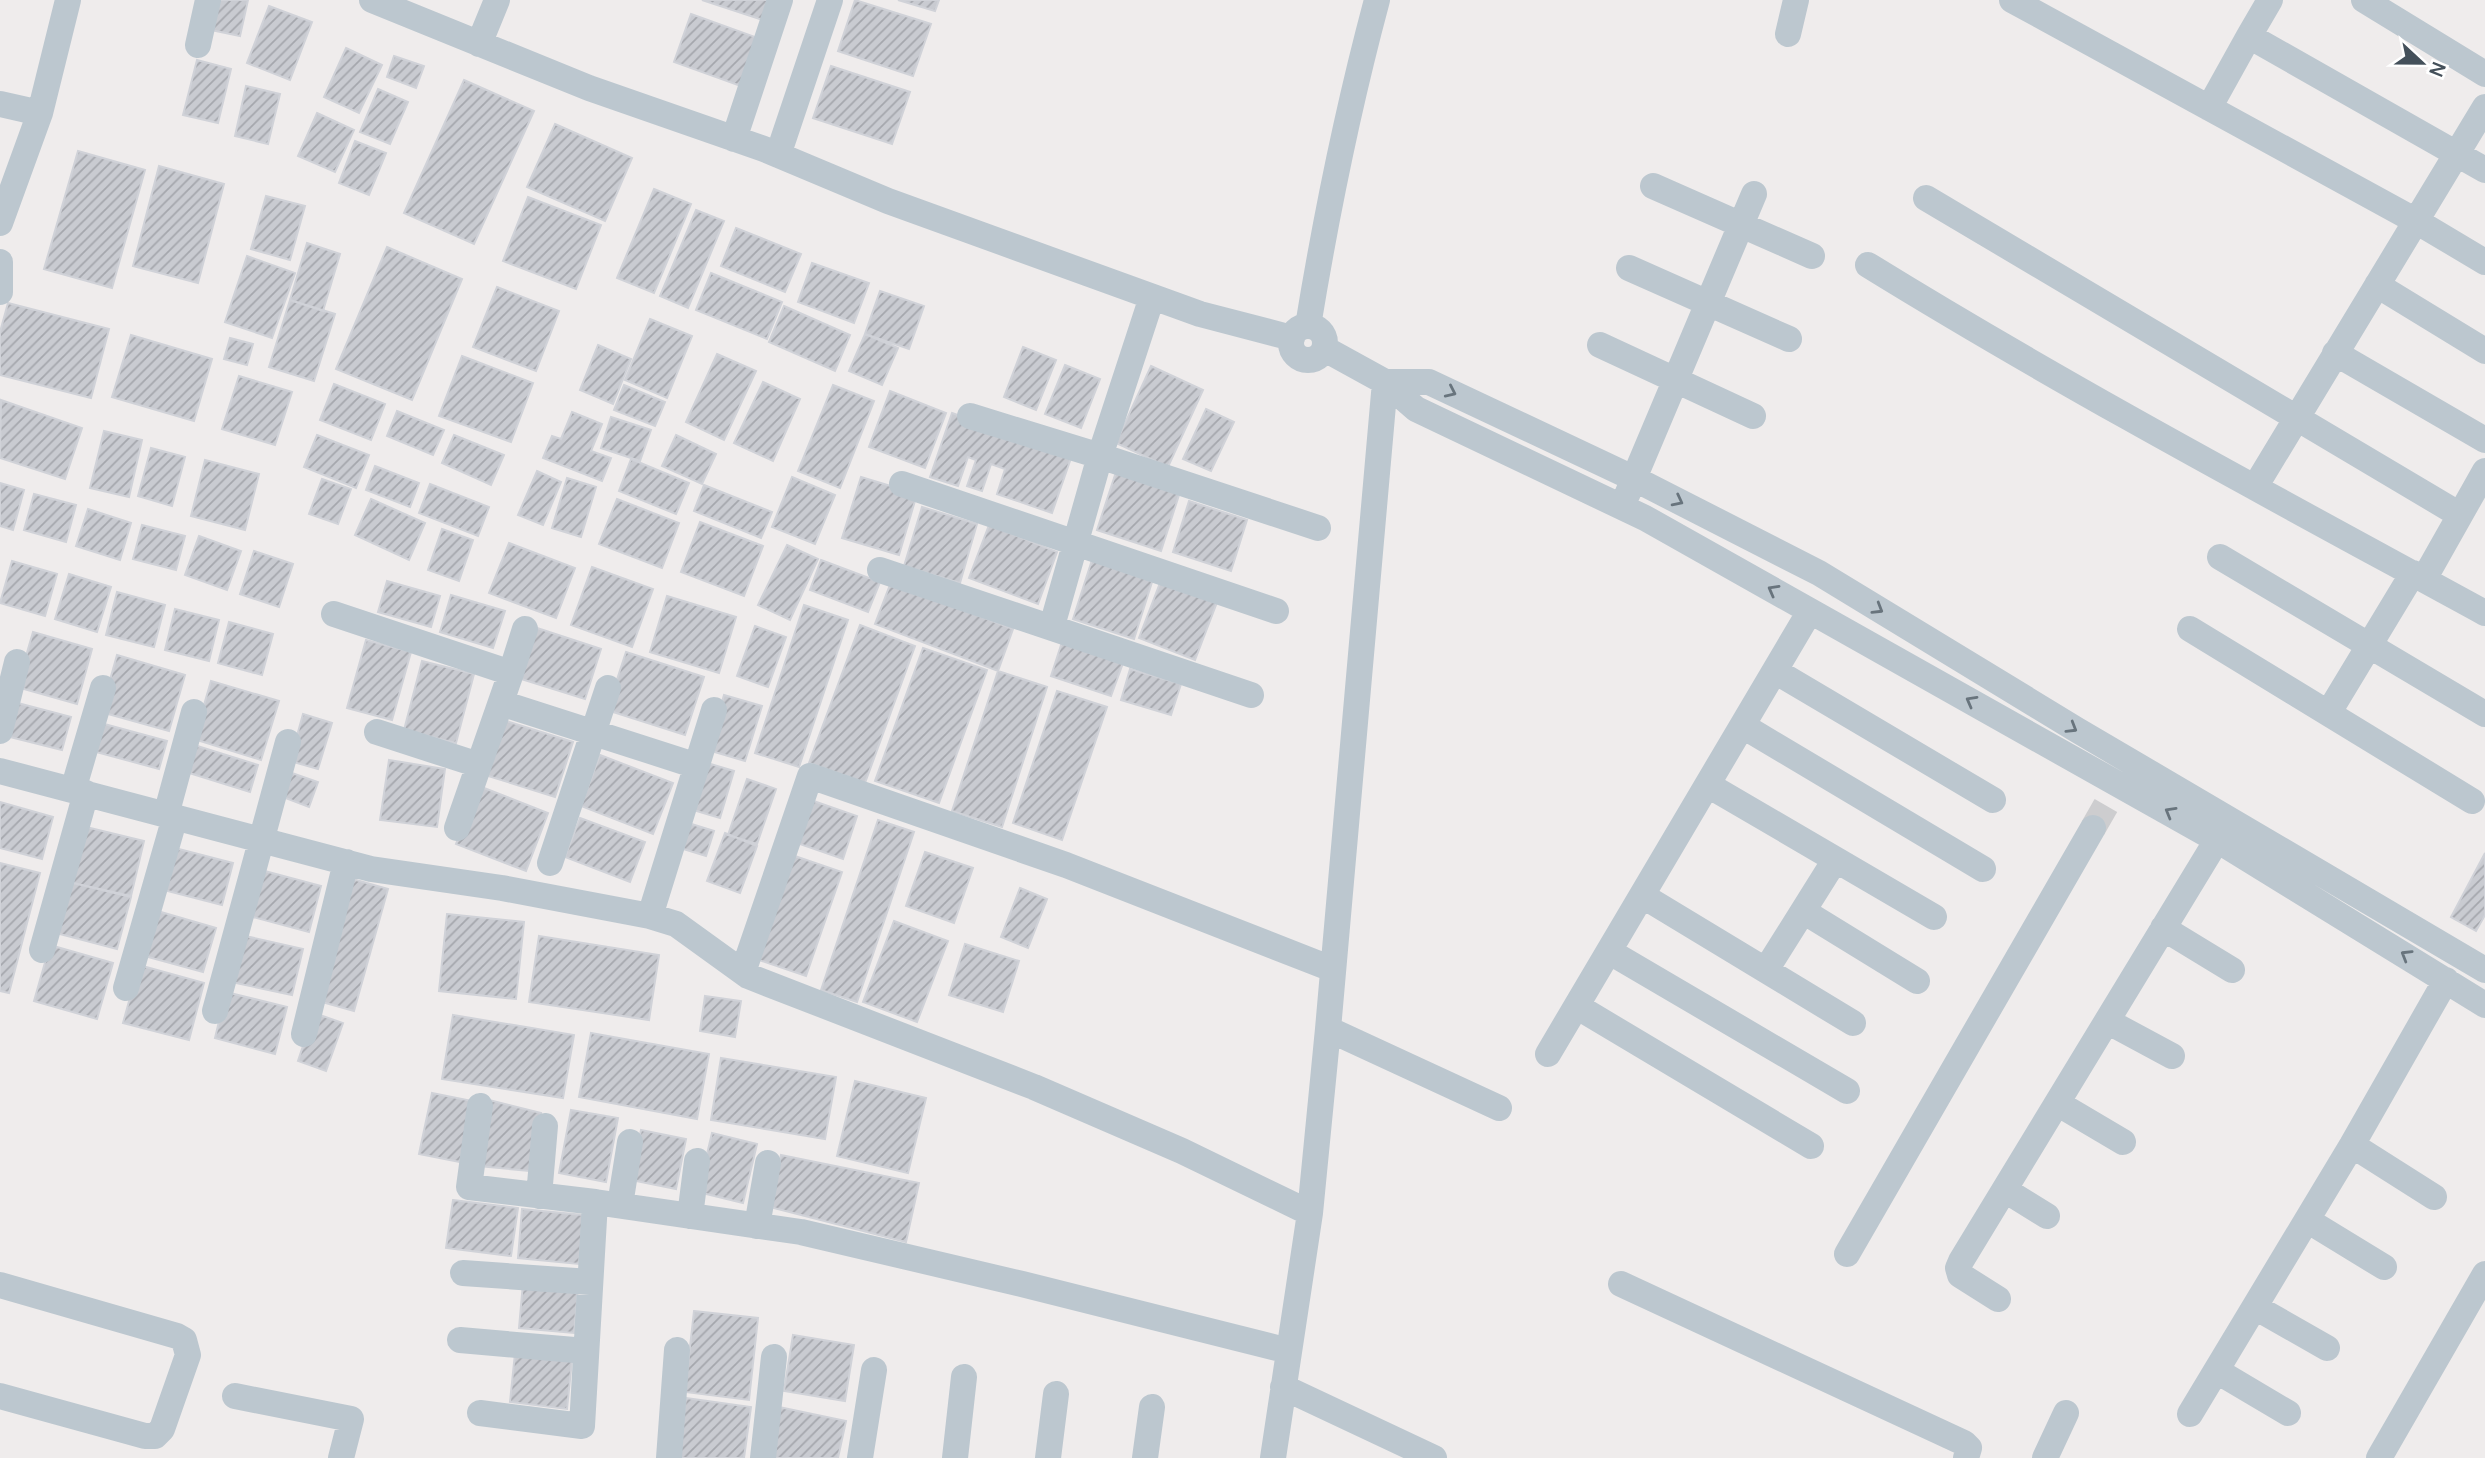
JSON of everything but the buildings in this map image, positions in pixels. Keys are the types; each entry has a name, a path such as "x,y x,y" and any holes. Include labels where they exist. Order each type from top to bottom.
{"street":[{"path":"0,223 40,113 68,0"},
{"path":"198,45 208,0"},
{"path":"372,0 589,88 778,155 901,206 1200,314 1300,332 1321,331 1326,342 1325,349 1385,382 1416,409 1622,507 2119,781 2485,970"},
{"path":"479,44 497,0"},
{"path":"734,139 780,0"},
{"path":"778,155 830,0"},
{"path":"1300,332 1357,73 1377,0"},
{"path":"1788,34 1796,0"},
{"path":"2012,0 2416,221 2485,262"},
{"path":"2209,108 2270,0"},
{"path":"2364,0 2485,74"},
{"path":"2249,36 2485,170"},
{"path":"0,104 40,113"},
{"path":"2255,487 2485,107"},
{"path":"1653,186 1812,256"},
{"path":"1622,507 1754,194"},
{"path":"1926,198 2460,516"},
{"path":"0,262 0,292"},
{"path":"1868,265 1930,303 2255,487 2485,613"},
{"path":"1629,268 1789,338"},
{"path":"2377,285 2485,351"},
{"path":"1052,626 1100,456 1152,297"},
{"path":"1601,345 1752,416"},
{"path":"2336,353 2485,440"},
{"path":"1385,382 1429,382 1635,479 1819,573 2119,781 2446,980 2483,999"},
{"path":"1275,1457 1310,1213 1385,382"},
{"path":"970,416 1318,528"},
{"path":"2329,712 2369,646 2460,516 2485,471"},
{"path":"902,484 1276,611"},
{"path":"2220,556 2485,714"},
{"path":"880,570 1251,695"},
{"path":"1548,1054 1810,611"},
{"path":"334,614 511,673"},
{"path":"457,828 525,629"},
{"path":"2190,629 2472,801"},
{"path":"0,731 17,662"},
{"path":"1775,671 1993,800"},
{"path":"42,950 103,688"},
{"path":"550,863 608,688"},
{"path":"501,704 697,766"},
{"path":"650,916 714,710"},
{"path":"126,988 171,816 194,712"},
{"path":"1743,726 1983,869"},
{"path":"377,733 479,765"},
{"path":"215,1011 288,742"},
{"path":"0,771 371,869 502,888 650,916 676,924 748,976 1034,1087 1182,1151 1310,1213"},
{"path":"743,972 810,776 1066,865 1332,969"},
{"path":"1708,785 1934,917"},
{"path":"1847,1254 2093,828"},
{"path":"1998,1299 1960,1275 1958,1268 2217,839"},
{"path":"1766,970 1836,860"},
{"path":"304,1034 346,862"},
{"path":"1643,896 1853,1023"},
{"path":"1803,911 1917,981"},
{"path":"2163,928 2232,970"},
{"path":"1610,952 1847,1091"},
{"path":"2190,1413 2307,1220 2446,980"},
{"path":"1578,1007 1811,1146"},
{"path":"2107,1021 2172,1056"},
{"path":"1328,1029 1499,1108"},
{"path":"2057,1103 2123,1142"},
{"path":"480,1106 468,1187 607,1203 801,1232 1289,1351"},
{"path":"538,1196 545,1126"},
{"path":"480,1413 582,1426 590,1282 607,1203 629,1142"},
{"path":"2351,1145 2434,1197"},
{"path":"690,1216 697,1161"},
{"path":"757,1226 768,1163"},
{"path":"2005,1190 2047,1216"},
{"path":"2307,1220 2384,1267"},
{"path":"463,1273 590,1282"},
{"path":"2385,1456 2485,1274"},
{"path":"1621,1283 1964,1443 1969,1448 1966,1458"},
{"path":"0,1285 177,1336 184,1340 188,1355 162,1429 155,1436 145,1436 0,1396"},
{"path":"2255,1307 2327,1348"},
{"path":"460,1340 586,1351"},
{"path":"669,1458 677,1350"},
{"path":"762,1458 774,1357"},
{"path":"860,1458 874,1370"},
{"path":"2217,1371 2288,1413"},
{"path":"955,1458 964,1377"},
{"path":"1283,1387 1434,1458"},
{"path":"1048,1458 1056,1394"},
{"path":"235,1396 351,1419 341,1458"},
{"path":"1145,1458 1152,1407"},
{"path":"2045,1458 2066,1413"}],"tunnel":[{"path":"2093,828 2109,800"}]}
